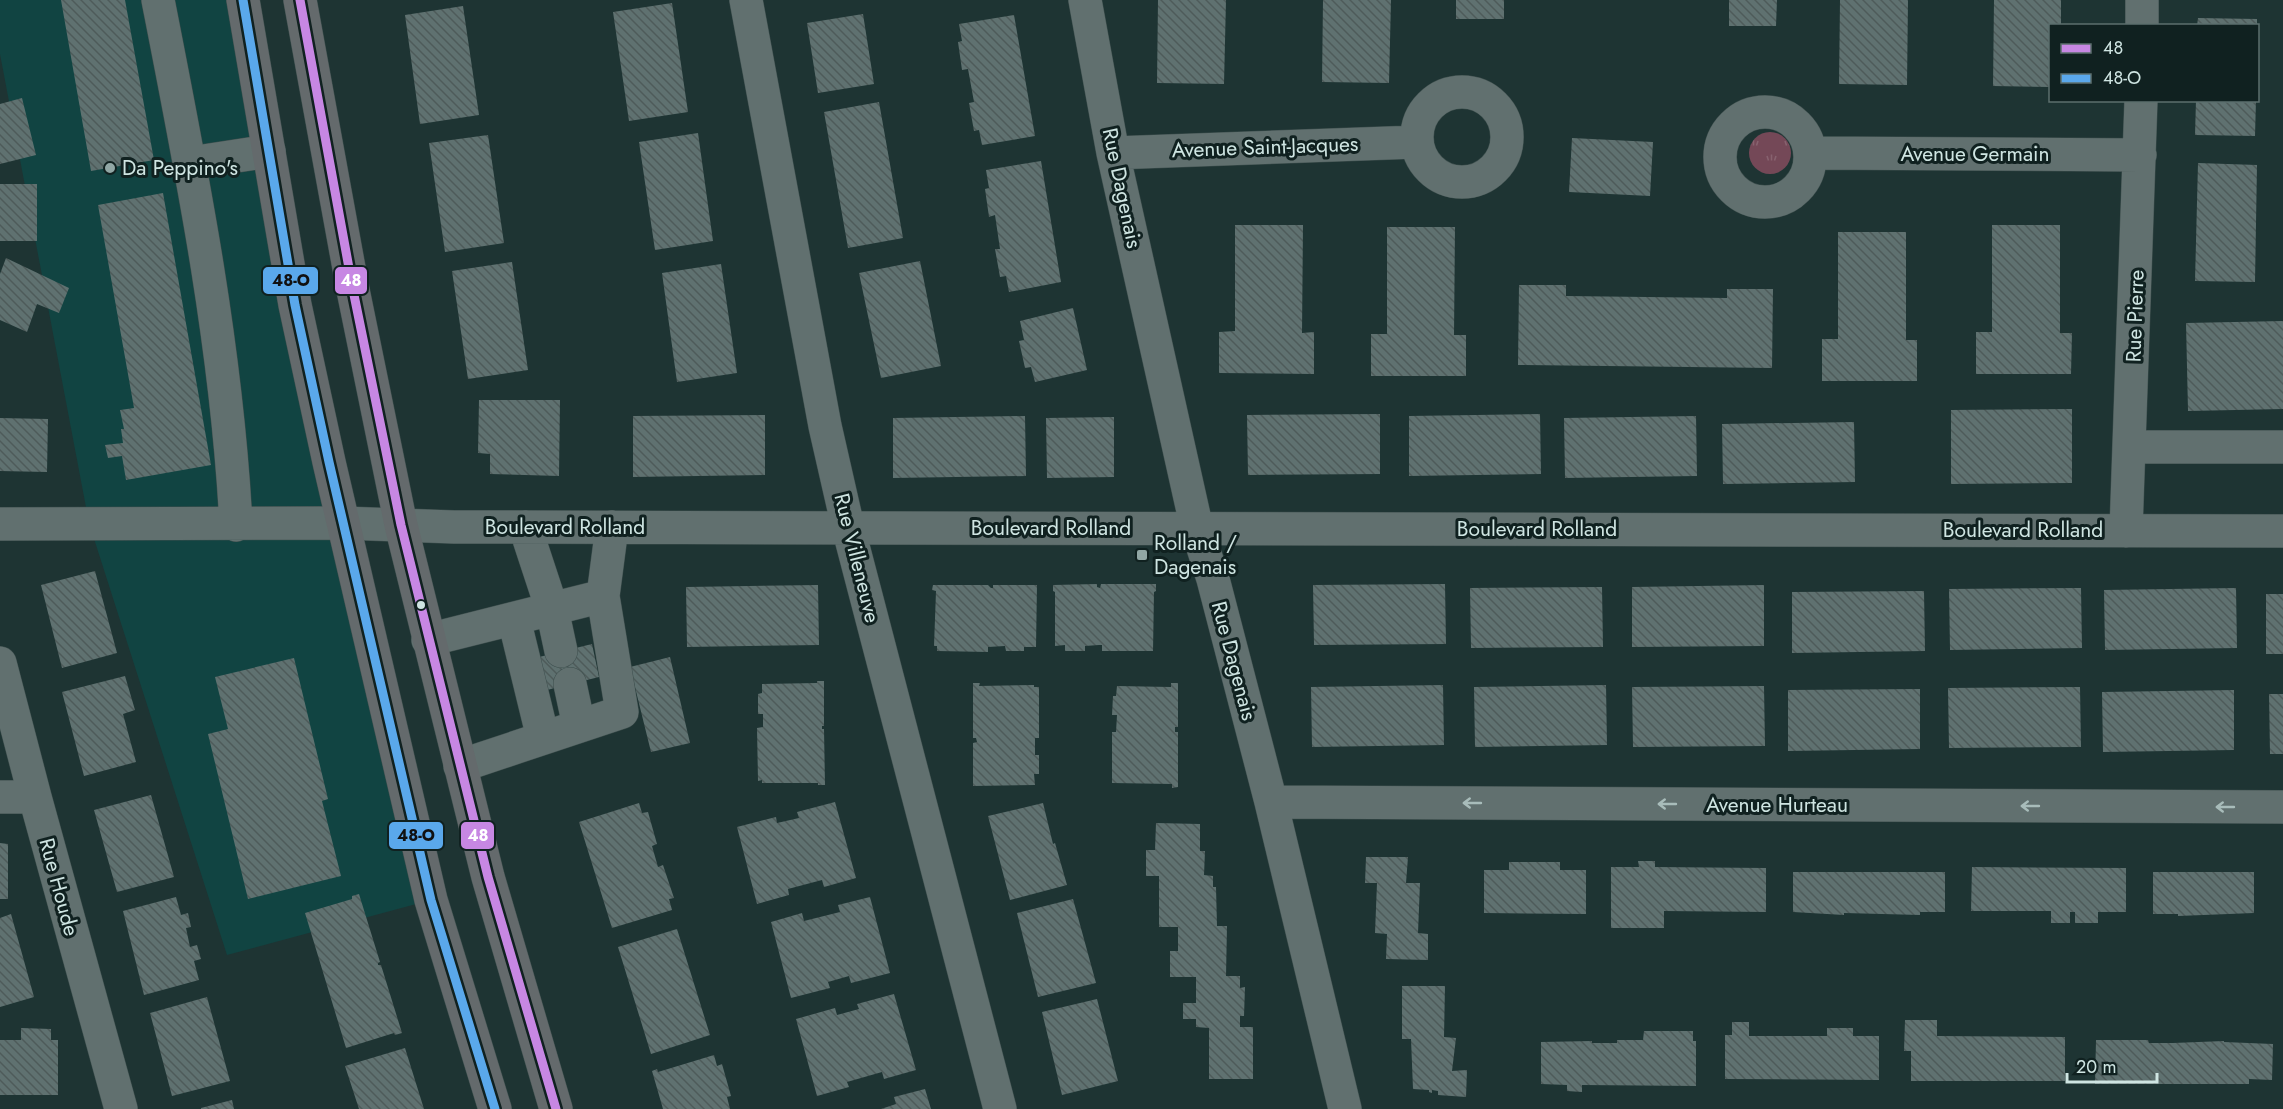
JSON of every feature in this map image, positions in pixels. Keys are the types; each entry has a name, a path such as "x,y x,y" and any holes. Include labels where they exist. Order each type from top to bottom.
{"main road":[{"path":"243,0 295,305 343,524 431,900 495,1109"},
{"path":"300,0 353,290 401,525 488,877 556,1109"}],"street":[{"path":"158,0 190,163 208,273 232,455 236,525"},
{"name":"Rue Villeneuve","path":"746,0 825,426 848,527 1000,1109"},
{"name":"Rue Dagenais","path":"1085,0 1113,153 1197,529 1213,579 1271,802 1345,1109"},
{"path":"2142,0 2142,24"},
{"name":"Rue Pierre","path":"2127,531 2141,102"},
{"name":"Avenue Saint-Jacques","path":"1113,153 1417,142"},
{"path":"190,163 269,151"},
{"name":"Avenue Germain","path":"1810,153 2140,155"},
{"path":"2130,447 2283,447"},
{"name":"Boulevard Rolland","path":"0,524 2283,531"},
{"path":"525,527 552,609 561,651"},
{"path":"460,766 622,712 603,596 612,527"},
{"path":"428,639 603,596"},
{"path":"514,619 543,738"},
{"name":"Rue Houde","path":"0,663 121,1109"},
{"path":"570,684 579,726"},
{"path":"0,797 35,798"},
{"name":"Avenue Hurteau","path":"1271,802 2283,807"}],"shaded area":[{"path":"0,0 247,0 431,900 227,955 89,523 0,54"}],"green space":[{"path":"1770,132 1784,139 1791,153 1784,167 1770,174 1756,167 1749,153 1756,139"}],"building":[{"path":"61,0 125,0 154,160 91,171"},
{"path":"1158,0 1226,0 1224,84 1157,83"},
{"path":"1323,0 1391,0 1389,83 1322,82"},
{"path":"1456,0 1504,0 1504,19 1456,19"},
{"path":"1729,0 1777,0 1776,26 1729,26"},
{"path":"1840,0 1908,0 1907,85 1839,84"},
{"path":"1994,0 2061,0 2061,24 2049,24 2049,87 1993,86"},
{"path":"672,3 688,112 629,121 613,12"},
{"path":"463,6 479,115 420,124 405,15"},
{"path":"863,14 874,84 818,93 807,23"},
{"path":"1014,15 1035,136 982,145 979,130 974,131 969,103 974,102 968,69 962,70 958,42 962,41 959,24"},
{"path":"2198,18 2257,19 2257,24 2197,24"},
{"path":"22,98 36,155 0,164 0,104"},
{"path":"879,102 903,238 848,248 824,112"},
{"path":"2196,102 2256,102 2255,136 2195,135"},
{"path":"698,133 713,241 655,250 639,142"},
{"path":"488,135 504,243 445,252 429,143"},
{"path":"1572,138 1653,142 1650,196 1569,192"},
{"path":"1041,161 1061,282 1009,292 1006,276 1000,277 995,249 1000,249 995,215 989,217 985,189 989,188 986,170"},
{"path":"2198,163 2257,165 2255,282 2195,281"},
{"path":"0,184 37,184 37,241 0,241"},
{"path":"163,193 211,465 126,480 122,456 108,458 105,445 123,443 121,429 124,429 120,410 134,408 98,205"},
{"path":"1235,225 1303,225 1302,333 1314,332 1314,374 1219,373 1219,332 1235,331"},
{"path":"1992,225 2060,225 2060,333 2072,333 2071,374 1976,374 1976,332 1992,332"},
{"path":"1387,227 1455,227 1454,335 1466,335 1466,376 1371,376 1371,334 1387,334"},
{"path":"1838,232 1906,232 1906,340 1917,340 1917,381 1822,381 1822,339 1838,339"},
{"path":"6,258 69,288 59,313 37,304 27,332 0,320 0,274"},
{"path":"920,261 941,366 881,378 859,273"},
{"path":"512,262 528,370 468,379 452,271"},
{"path":"721,264 737,373 677,382 662,273"},
{"path":"1519,285 1566,285 1566,296 1727,298 1727,289 1773,289 1772,368 1518,365"},
{"path":"1073,308 1087,370 1035,382 1031,367 1025,368 1019,341 1024,340 1020,321"},
{"path":"2283,321 2283,409 2188,411 2186,323"},
{"path":"479,400 560,400 559,476 490,474 490,454 478,453"},
{"path":"2072,409 2072,483 1951,484 1951,410"},
{"path":"1380,414 1380,474 1248,475 1247,415"},
{"path":"1540,414 1541,474 1409,476 1409,416"},
{"path":"765,415 765,475 633,477 633,416"},
{"path":"1025,416 1026,476 893,478 893,418"},
{"path":"1696,416 1697,476 1565,478 1564,418"},
{"path":"1114,417 1114,477 1047,478 1046,418"},
{"path":"0,418 48,419 47,472 0,471"},
{"path":"1854,422 1855,482 1723,484 1722,424"},
{"path":"95,571 117,653 62,668 41,585"},
{"path":"1097,584 1100,588 1101,584 1156,584 1153,651 1102,651 1102,645 1099,645 1085,646 1085,651 1065,651 1065,645 1055,646 1053,585"},
{"path":"1445,584 1446,644 1314,645 1313,585"},
{"path":"818,585 819,645 687,647 686,587"},
{"path":"933,585 988,585 993,588 993,585 1037,585 1036,647 1024,647 1024,651 1006,651 1005,646 988,647 988,652 937,651 937,646 934,646 936,591 932,590"},
{"path":"1764,585 1764,646 1632,647 1632,587"},
{"path":"1602,587 1603,647 1471,648 1470,588"},
{"path":"2081,588 2082,648 1950,650 1949,589"},
{"path":"2236,588 2237,648 2105,650 2104,590"},
{"path":"1924,591 1925,651 1792,653 1792,592"},
{"path":"2266,594 2283,594 2283,654 2266,654"},
{"path":"592,644 599,677 543,691 535,658"},
{"path":"670,657 690,743 651,752 630,667"},
{"path":"294,658 328,799 322,801 341,876 248,899 208,734 228,729 215,677"},
{"path":"125,676 135,710 123,714 136,762 84,776 62,692"},
{"path":"817,681 824,681 824,726 822,729 824,729 825,785 758,781 757,728 763,727 763,714 758,714 758,694 762,693 762,684 817,683"},
{"path":"973,683 980,683 979,686 1034,685 1034,687 1039,687 1039,738 1035,738 1035,755 1039,755 1039,774 1034,774 1035,785 973,786 973,743 977,742 976,738 973,738"},
{"path":"1171,683 1178,683 1178,727 1175,727 1175,732 1178,732 1178,787 1172,788 1172,784 1112,783 1112,732 1116,732 1117,715 1112,715 1113,696 1116,696 1117,686 1171,687"},
{"path":"1443,685 1444,745 1312,747 1311,687"},
{"path":"1606,685 1607,745 1475,747 1474,687"},
{"path":"1764,686 1765,746 1633,747 1632,687"},
{"path":"2080,687 2081,747 1949,748 1948,688"},
{"path":"1920,689 1920,749 1788,751 1788,690"},
{"path":"2234,690 2234,750 2103,752 2102,692"},
{"path":"2269,694 2283,694 2283,754 2270,754"},
{"path":"151,795 174,877 117,892 94,810"},
{"path":"835,802 856,878 824,887 822,880 788,889 789,895 757,904 737,827 776,817 777,823 799,818 797,812"},
{"path":"639,803 642,813 648,812 657,844 652,846 658,867 663,865 674,898 669,899 672,910 612,928 579,822"},
{"path":"1043,803 1053,844 1055,843 1067,885 1010,900 988,816"},
{"path":"1156,823 1200,824 1200,851 1205,851 1204,875 1213,876 1213,887 1216,887 1217,926 1227,926 1226,976 1240,976 1240,988 1245,987 1244,1016 1240,1016 1240,1027 1253,1027 1253,1079 1209,1079 1209,1028 1196,1027 1196,1019 1183,1019 1183,1003 1196,1003 1196,977 1170,977 1170,951 1178,951 1178,927 1159,927 1159,876 1146,876 1146,850 1155,850"},
{"path":"0,843 8,844 8,899 0,899"},
{"path":"1366,857 1408,857 1406,883 1420,883 1418,933 1428,934 1428,960 1386,959 1387,934 1375,933 1377,883 1365,883"},
{"path":"1638,861 1655,861 1655,867 1766,868 1766,912 1664,911 1664,928 1611,928 1611,867 1639,867"},
{"path":"1509,862 1560,862 1560,870 1586,870 1586,914 1484,913 1484,870 1509,870"},
{"path":"1972,867 2126,868 2126,912 2098,912 2098,923 2075,923 2075,912 2070,912 2070,923 2051,923 2051,911 1971,911"},
{"path":"1793,872 1945,872 1945,912 1920,912 1920,915 1844,913 1844,915 1793,912"},
{"path":"2153,872 2254,872 2254,913 2178,916 2178,914 2153,914"},
{"path":"359,894 380,962 378,965 381,965 402,1033 395,1035 394,1033 346,1048 305,913 352,899 352,896"},
{"path":"176,897 181,915 188,913 191,927 186,928 190,947 197,945 201,959 194,961 199,980 144,995 123,911"},
{"path":"870,897 890,973 851,983 849,976 828,982 830,988 791,998 771,922 802,913 804,921 840,912 838,905"},
{"path":"1073,899 1096,983 1038,997 1017,913"},
{"path":"11,914 34,997 0,1007 0,918"},
{"path":"677,929 710,1035 651,1054 618,947"},
{"path":"1402,986 1445,986 1444,1037 1456,1038 1452,1071 1467,1070 1466,1097 1438,1095 1438,1091 1432,1090 1432,1093 1429,1090 1413,1089 1411,1039 1402,1039"},
{"path":"894,994 916,1070 884,1079 882,1072 847,1082 849,1087 817,1096 796,1019 835,1008 837,1015 859,1009 857,1004"},
{"path":"207,997 230,1081 172,1096 150,1013"},
{"path":"1097,999 1118,1081 1062,1095 1042,1012"},
{"path":"1905,1020 1937,1020 1937,1036 2065,1037 2065,1081 1911,1081 1911,1051 1904,1051"},
{"path":"1732,1022 1749,1022 1749,1036 1827,1036 1827,1028 1853,1028 1853,1036 1879,1036 1879,1080 1725,1079 1725,1035 1732,1035"},
{"path":"21,1028 51,1029 51,1040 58,1040 58,1095 0,1095 0,1040 21,1040"},
{"path":"1644,1031 1693,1031 1693,1041 1696,1041 1696,1086 1582,1085 1582,1092 1567,1091 1567,1085 1541,1084 1541,1042 1617,1043 1617,1040 1643,1040"},
{"path":"2096,1040 2148,1040 2149,1043 2224,1041 2273,1044 2272,1080 2249,1079 2249,1084 2095,1084"},
{"path":"405,1048 424,1109 359,1109 345,1066"},
{"path":"714,1055 717,1066 722,1064 731,1096 727,1097 730,1109 663,1109 652,1071 657,1069 658,1072"},
{"path":"925,1089 931,1109 881,1109 896,1104 894,1097"},
{"path":"232,1100 234,1109 201,1109 201,1108"}],"transit line":[{"name":"48-O","path":"243,0 295,305 329,462 431,900 495,1109"},
{"name":"48","path":"300,0 353,290 401,525 488,877 556,1109"}],"place":[{"name":"Da Peppino's","path":"110,168"},
{"name":"Rolland / Dagenais","path":"1142,555"}]}
